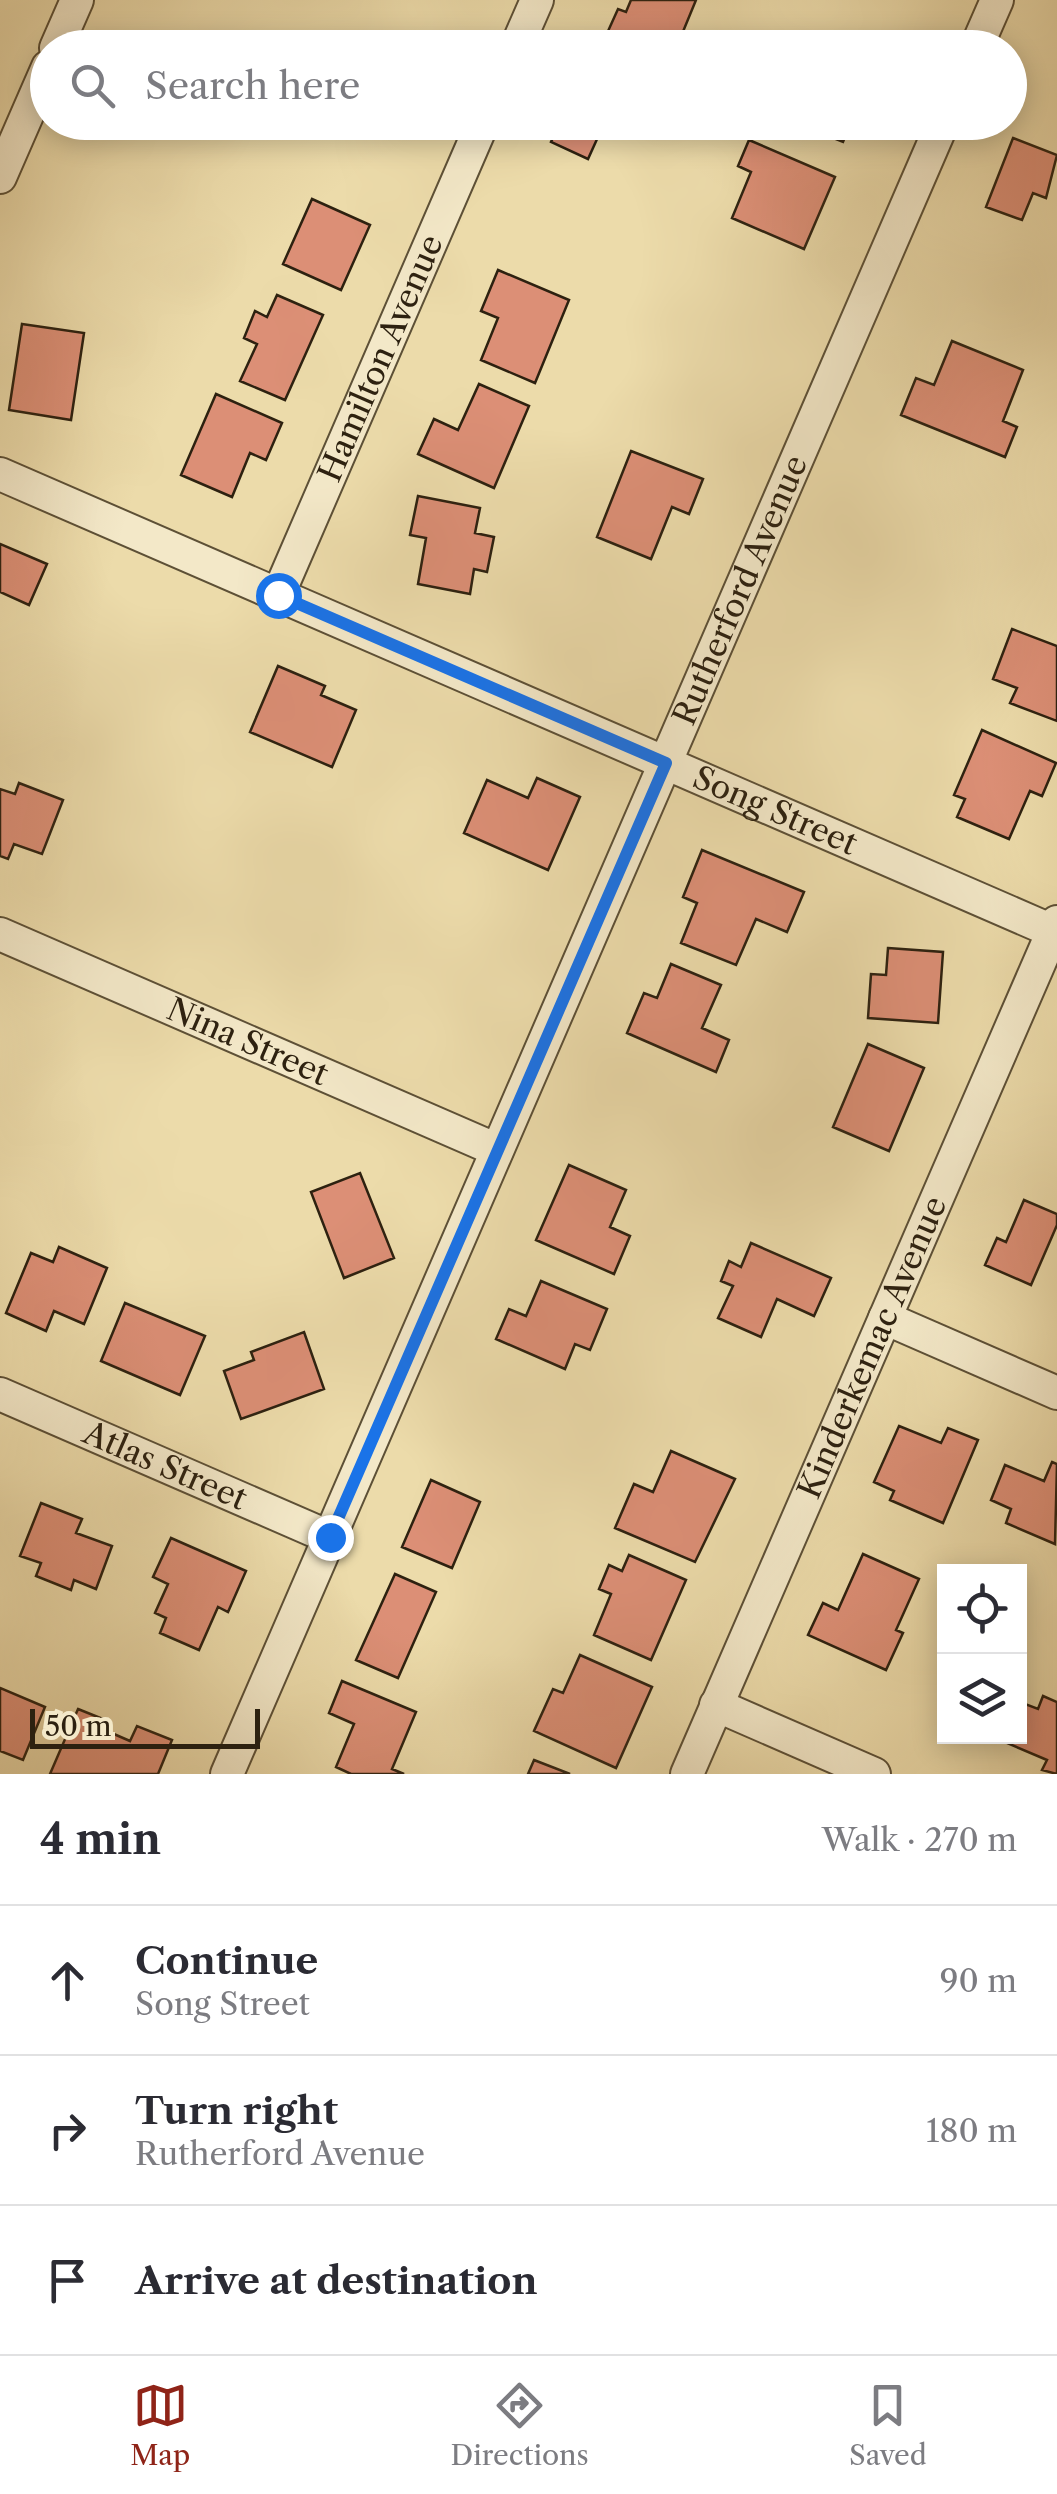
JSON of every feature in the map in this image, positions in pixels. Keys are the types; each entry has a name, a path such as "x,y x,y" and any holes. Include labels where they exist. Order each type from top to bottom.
{"street":[{"path":"64,30 77,0"},
{"path":"524,30 537,0"},
{"path":"984,30 996,0"},
{"path":"0,177 30,109"},
{"name":"Hamilton Avenue","path":"278,595 476,140"},
{"name":"Rutherford Avenue","path":"227,1774 935,140"},
{"name":"Song Street","path":"0,474 1056,929"},
{"name":"Kinderkemac Avenue","path":"686,1774 1056,929"},
{"name":"Nina Street","path":"0,934 497,1150"},
{"path":"885,1318 1057,1393"},
{"name":"Atlas Street","path":"0,1394 330,1537"},
{"path":"716,1706 874,1774"}],"building":[{"path":"631,0 696,0 684,30 609,30 618,9 626,12"},
{"path":"552,140 597,140 588,159"},
{"path":"749,140 835,177 804,249 732,218 751,172 738,166"},
{"path":"1012,140 1057,155 1046,198 1033,193 1022,220 986,207"},
{"path":"312,199 370,225 341,290 283,264"},
{"path":"498,270 569,300 535,383 481,360 498,318 481,311"},
{"path":"277,295 323,315 285,400 240,381 257,344 244,338 255,311 267,317"},
{"path":"22,324 84,333 71,420 9,410"},
{"path":"952,341 1023,370 1003,421 1017,427 1005,457 901,415 916,378 934,385"},
{"path":"479,384 529,406 494,488 418,454 434,419 458,430"},
{"path":"216,394 282,423 266,460 250,453 232,497 181,475"},
{"path":"631,451 703,479 689,514 672,507 651,559 597,537"},
{"path":"418,496 480,508 475,533 494,537 487,572 474,569 470,594 418,584 426,538 410,535"},
{"path":"0,544 47,564 29,605 0,592"},
{"path":"1012,629 1057,646 1057,721 1010,703 1017,688 993,679"},
{"path":"278,666 325,686 321,695 356,710 332,767 250,732"},
{"path":"982,730 1056,763 1042,796 1030,791 1009,839 957,817 965,799 954,795"},
{"path":"537,778 580,797 548,870 464,833 487,780 528,798"},
{"path":"19,783 63,800 42,854 14,844 8,859 0,856 0,789 15,794"},
{"path":"702,850 804,892 787,932 756,919 736,965 681,943 697,903 683,897"},
{"path":"888,948 943,952 938,1023 868,1018 871,974 886,975"},
{"path":"671,964 721,985 702,1028 729,1040 716,1072 627,1033 644,993 657,998"},
{"path":"868,1044 924,1068 889,1151 833,1127"},
{"path":"569,1165 626,1190 610,1227 630,1236 614,1274 536,1240"},
{"path":"360,1173 394,1258 344,1278 311,1192"},
{"path":"1024,1200 1057,1214 1057,1225 1031,1285 985,1265 997,1238 1006,1242"},
{"path":"751,1243 831,1278 814,1316 777,1299 761,1337 718,1318 733,1286 721,1281 729,1261 741,1267"},
{"path":"59,1247 107,1268 84,1324 54,1311 46,1331 6,1313 31,1253 53,1262"},
{"path":"541,1281 607,1309 590,1350 575,1344 565,1369 496,1339 509,1309 526,1316"},
{"path":"125,1303 205,1336 180,1395 101,1361"},
{"path":"304,1332 324,1389 241,1419 224,1371 254,1360 251,1352"},
{"path":"899,1426 941,1443 948,1428 978,1440 943,1523 890,1500 894,1491 874,1482"},
{"path":"671,1451 735,1479 695,1562 615,1528 634,1484 653,1492"},
{"path":"1052,1462 1057,1464 1055,1544 1006,1523 1011,1509 991,1500 1005,1465 1044,1481"},
{"path":"431,1480 480,1502 452,1568 402,1547"},
{"path":"41,1503 82,1519 76,1533 112,1546 96,1589 74,1580 71,1590 36,1576 41,1563 20,1556"},
{"path":"171,1538 246,1571 228,1612 218,1607 199,1650 160,1633 166,1618 155,1613 168,1584 153,1577"},
{"path":"863,1554 919,1579 896,1630 903,1633 886,1670 808,1635 823,1603 838,1610"},
{"path":"629,1555 686,1580 651,1660 594,1635 611,1594 599,1589 609,1565 622,1571"},
{"path":"395,1574 436,1592 398,1678 356,1660"},
{"path":"580,1655 652,1687 616,1768 534,1731 553,1689 563,1693"},
{"path":"342,1681 416,1712 392,1769 404,1774 351,1774 336,1767 354,1724 329,1713"},
{"path":"0,1688 45,1707 23,1760 0,1751"},
{"path":"1043,1696 1057,1702 1057,1774 1042,1770 1047,1760 1009,1744 1027,1744 1027,1705 1038,1709"},
{"path":"78,1709 103,1719 100,1728 130,1741 137,1726 172,1740 158,1774 50,1774"},
{"path":"534,1760 570,1774 528,1774"}],"route":[{"path":"278,595 666,763 330,1537"}]}
